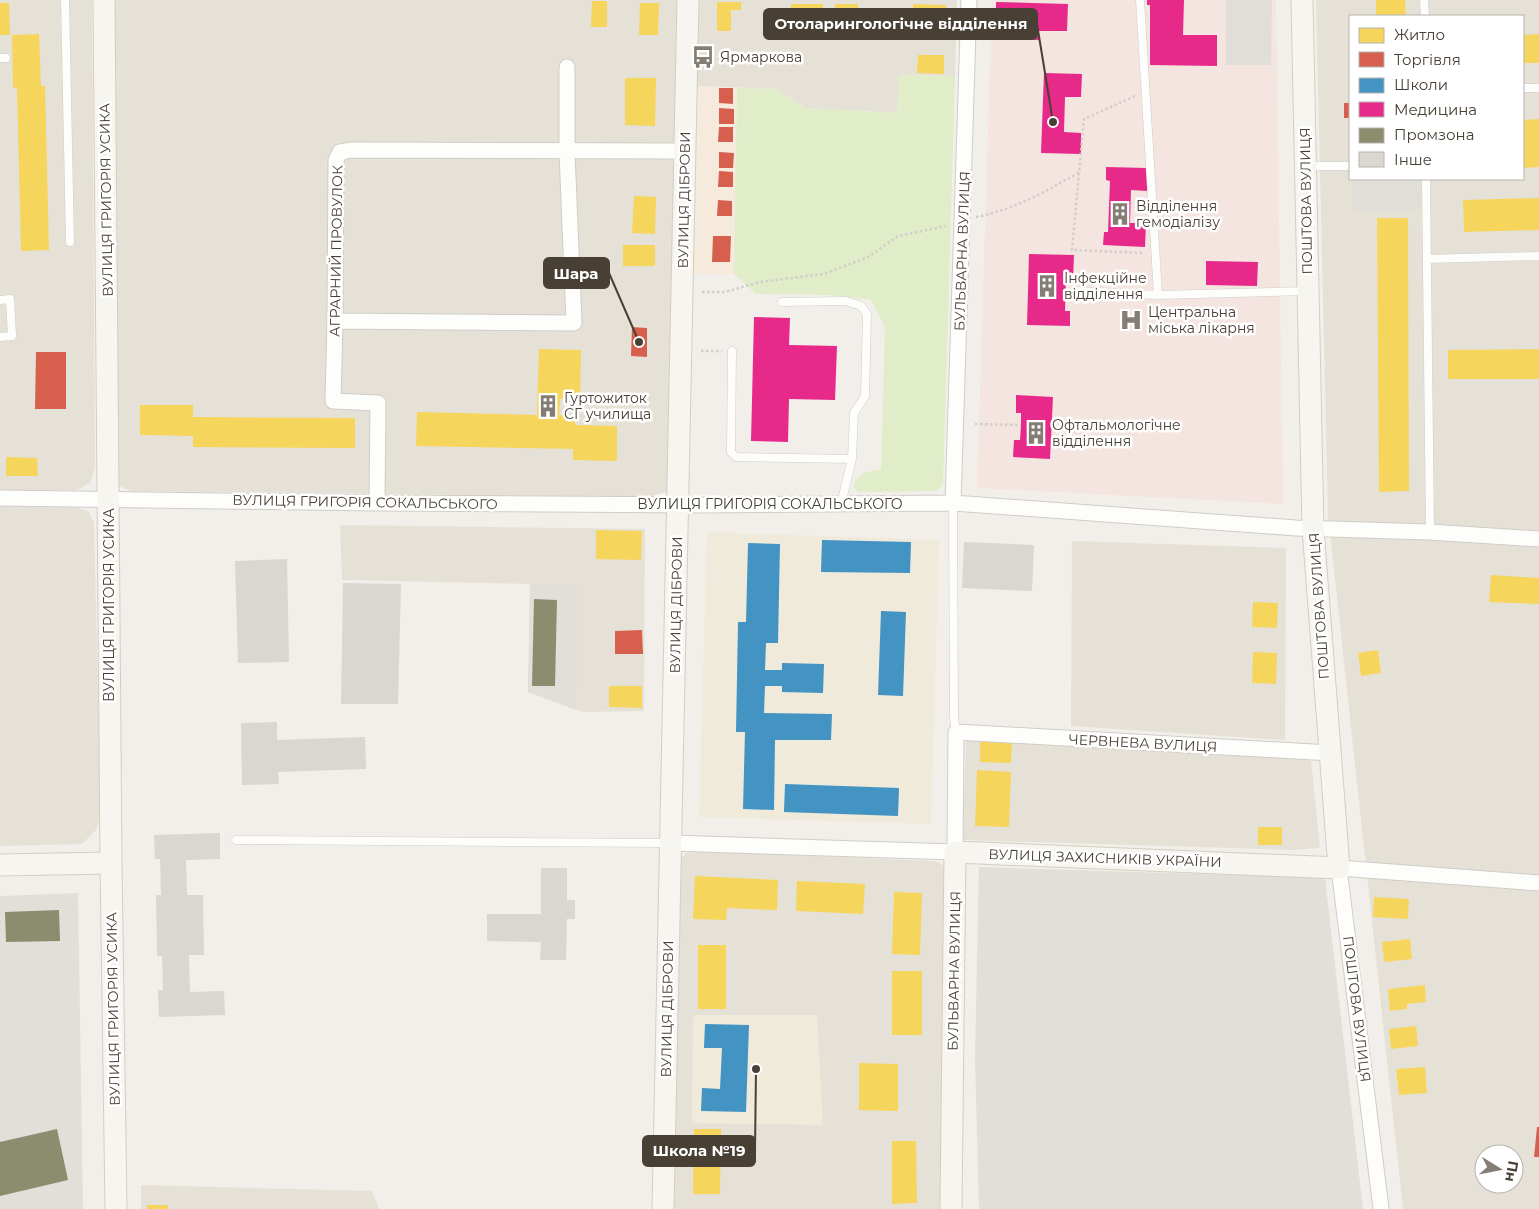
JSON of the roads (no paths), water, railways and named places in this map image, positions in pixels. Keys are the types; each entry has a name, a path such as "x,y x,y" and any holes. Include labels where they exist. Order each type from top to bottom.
{"street":[{"name":"ВУЛИЦЯ ГРИГОРІЯ УСИКА","path":"104,0 111,863 116,1209"},
{"name":"ВУЛИЦЯ ДІБРОВИ","path":"663,1209 688,0"},
{"name":"БУЛЬВАРНА ВУЛИЦЯ","path":"953,503 969,0"},
{"name":"ПОШТОВА ВУЛИЦЯ","path":"1302,0 1313,528 1339,868 1381,1209"},
{"path":"335,322 574,323 567,152 567,67"},
{"name":"АГРАРНИЙ ПРОВУЛОК","path":"377,503 378,403 333,401 336,160 340,152 361,150 685,151"},
{"name":"ВУЛИЦЯ ГРИГОРІЯ СОКАЛЬСЬКОГО","path":"0,498 377,503 953,503 1313,528 1430,532 1539,539"},
{"name":"БУЛЬВАРНА ВУЛИЦЯ","path":"951,1209 956,732"},
{"name":"ЧЕРВНЕВА ВУЛИЦЯ","path":"956,732 1330,753"},
{"name":"ВУЛИЦЯ ЗАХИСНИКІВ УКРАЇНИ","path":"671,843 955,852 1339,868 1539,884"},
{"path":"0,865 111,863"}],"lane":[{"path":"65,0 70,242"},
{"path":"1140,0 1158,295"},
{"path":"1424,0 1425,15"},
{"path":"1524,88 1539,88"},
{"path":"1305,166 1349,166"},
{"path":"1426,180 1430,532"},
{"path":"1427,259 1539,256"},
{"path":"1076,290 1158,295 1308,291"},
{"path":"0,300 10,299 12,336 0,337"},
{"path":"782,302 846,301 861,306 867,314 865,396 854,413 852,459 842,504"},
{"path":"732,351 731,452 736,457 852,459"},
{"path":"953,503 954,717 956,732"},
{"path":"236,840 671,843"}],"place":[{"name":"Ярмаркова","path":"703,57"},
{"name":"Отоларингологічне відділення","path":"1053,122"},
{"name":"Відділення гемодіалізу","path":"1120,214"},
{"name":"Інфекційне відділення","path":"1047,286"},
{"name":"Центральна міська лікарня","path":"1131,320"},
{"name":"Шара","path":"639,342"},
{"name":"Гуртожиток СГ училища","path":"548,406"},
{"name":"Офтальмологічне відділення","path":"1036,433"},
{"name":"Школа №19","path":"756,1069"}]}
